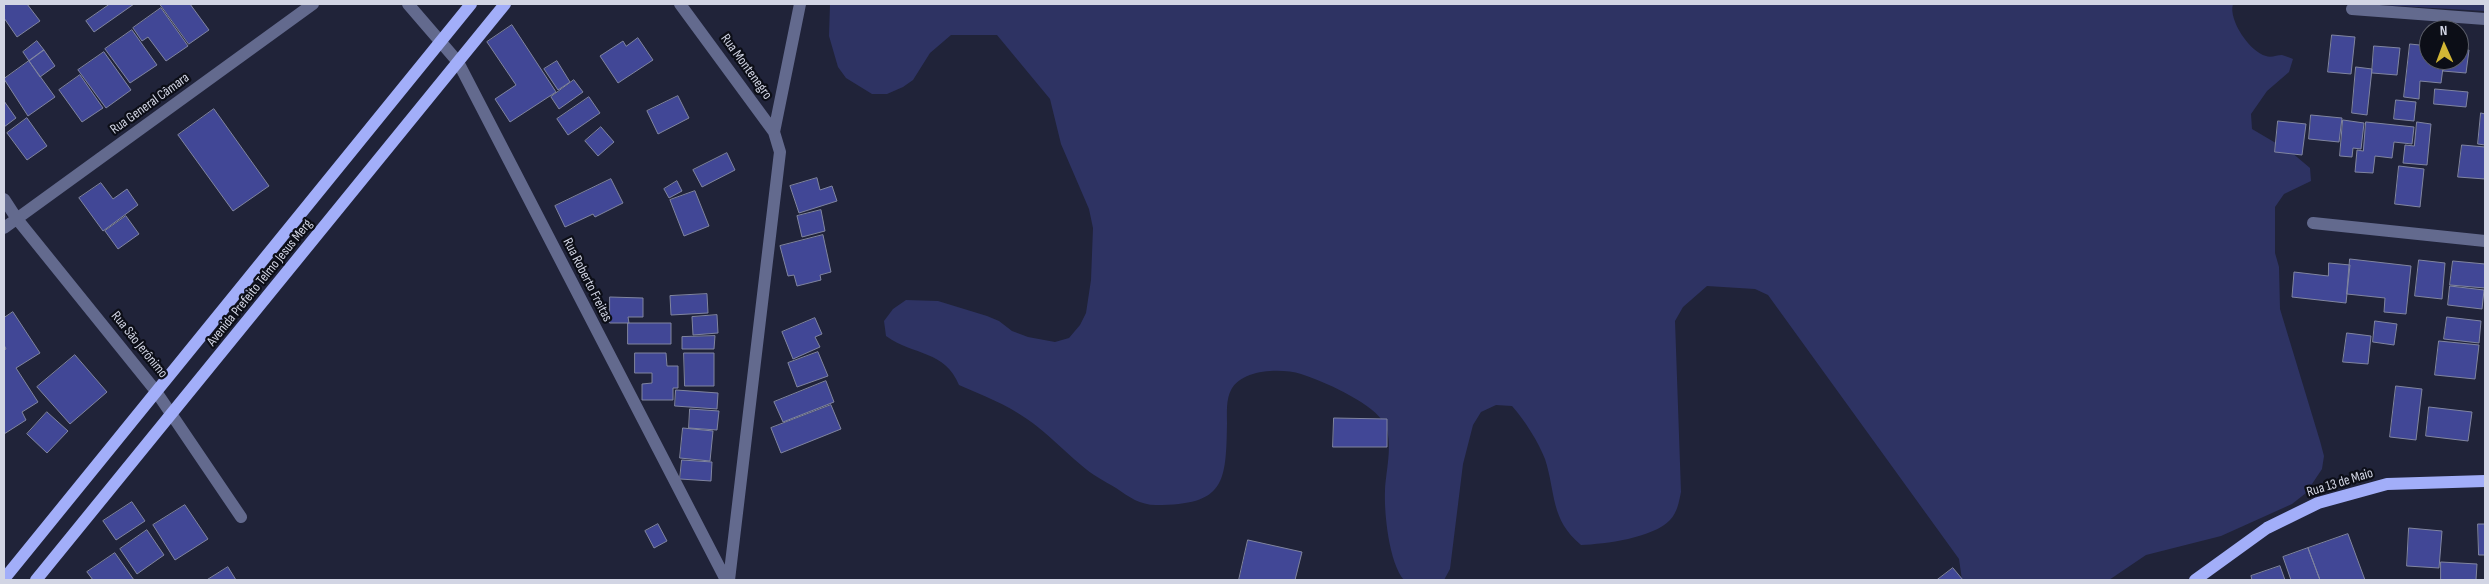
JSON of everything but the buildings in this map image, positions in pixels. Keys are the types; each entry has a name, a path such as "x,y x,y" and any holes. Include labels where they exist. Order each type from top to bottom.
{"main road":[{"name":"Avenida Prefeito Telmo Jesus Merg","path":"4,579 155,390 470,4"},
{"name":"Avenida Prefeito Telmo Jesus Merg","path":"36,580 505,4"},
{"name":"Rua 13 de Maio","path":"2195,580 2267,528 2318,503 2387,484 2485,481"}],"street":[{"name":"Rua General Câmara","path":"4,228 313,4"},
{"name":"Rua Roberto Freitas","path":"408,4 458,62 727,580"},
{"name":"Rua Montenegro","path":"680,4 774,132 780,152 727,580"},
{"path":"774,132 800,4"},
{"path":"2352,9 2485,18"},
{"name":"Rua São Jerônimo","path":"4,199 17,219 155,390 240,517"},
{"path":"2313,223 2485,241"}],"shaded area":[{"path":"830,4 2233,4 2232,11 2237,26 2253,48 2268,57 2282,55 2293,59 2289,72 2267,91 2251,114 2252,129 2291,152 2310,168 2311,181 2284,194 2275,207 2275,253 2279,267 2280,309 2324,456 2322,469 2306,493 2292,504 2221,536 2146,555 2109,580 1962,580 1959,559 1768,295 1755,289 1707,286 1683,307 1675,321 1681,492 1677,507 1670,520 1641,536 1581,545 1571,535 1559,515 1545,459 1531,431 1512,406 1496,405 1481,412 1473,425 1463,464 1450,569 1444,580 1404,580 1391,550 1385,511 1389,444 1386,427 1382,420 1367,406 1344,392 1310,377 1283,371 1253,374 1236,383 1231,390 1227,410 1225,461 1217,486 1209,495 1196,501 1179,504 1145,504 1130,497 1089,471 1034,424 1019,414 994,400 959,385 946,365 937,359 886,336 884,321 893,309 906,300 938,301 987,316 999,321 1012,331 1028,337 1055,342 1069,338 1080,325 1086,313 1091,280 1093,228 1089,209 1061,144 1050,99 997,35 951,35 930,53 913,80 887,94 872,94 846,78 838,67 829,36"},
{"path":"2364,4 2485,4 2485,11"}]}
